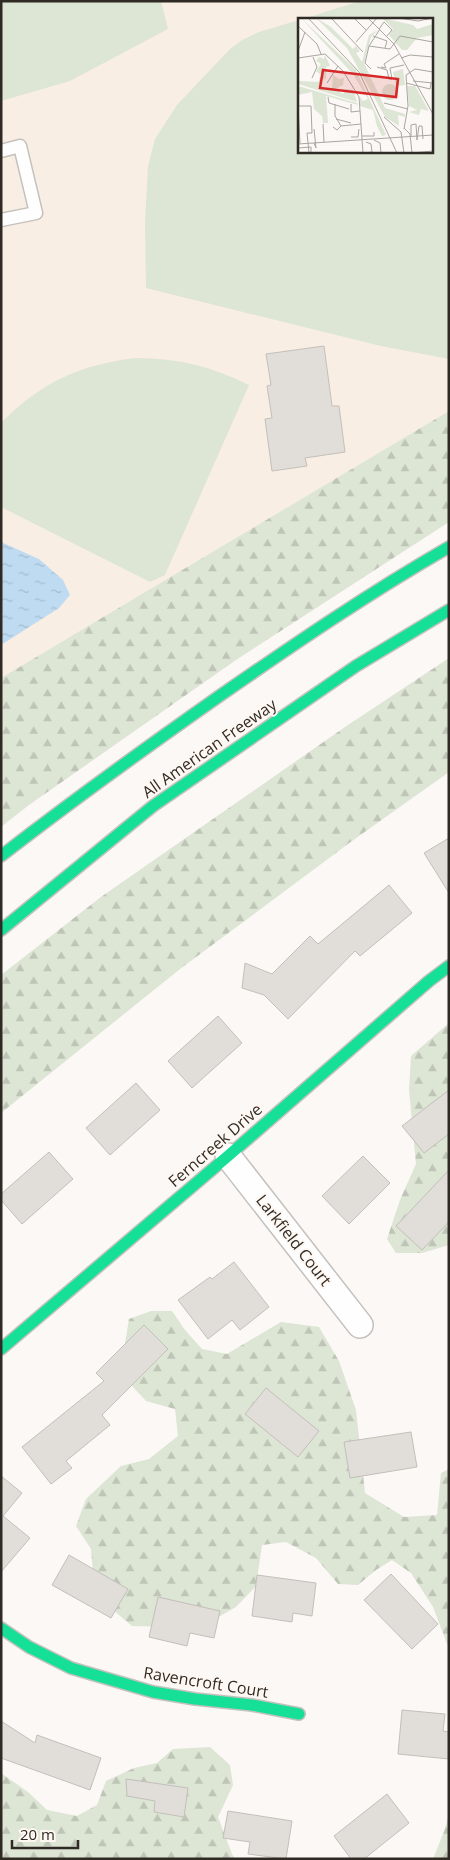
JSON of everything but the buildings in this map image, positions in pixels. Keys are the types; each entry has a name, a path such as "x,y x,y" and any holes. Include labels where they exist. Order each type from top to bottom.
{"main road":[{"path":"1,856 144,749 271,660 404,572 449,547"},
{"name":"All American Freeway","path":"1,930 161,801 356,666 449,610"},
{"name":"Ferncreek Drive","path":"1,1349 228,1156 429,981 449,966"},
{"name":"Ravencroft Court","path":"1,1628 29,1647 71,1668 144,1689 195,1699 252,1705 299,1714"}],"street":[{"name":"Larkfield Court","path":"228,1156 360,1325"}],"lane":[{"path":"1,151 20,146 36,213 1,220"}],"shaded area":[{"path":"1,1 449,1 449,411 1,678"}],"green space":[{"path":"1,1 161,1 168,29 70,81 1,101"},
{"path":"360,1 449,1 449,359 381,346 146,288 145,222 148,166 155,139 177,105 230,49 242,40 259,32 298,20 298,152 432,152 432,18 306,18"},
{"path":"137,358 152,358 195,365 222,373 249,385 165,575 150,582 1,507 1,423 31,396 63,377 98,365"},
{"path":"449,411 449,522 236,660 29,805 1,827 1,678"},
{"path":"449,658 449,772 352,841 180,969 1,1113 1,975 101,897 345,727"},
{"path":"449,1023 449,1245 422,1253 396,1253 387,1239 400,1200 416,1164 409,1090 411,1056"},
{"path":"151,1311 172,1311 185,1330 202,1349 227,1354 281,1322 319,1327 339,1361 356,1410 365,1493 404,1517 437,1515 441,1473 449,1469 449,1649 433,1607 411,1573 392,1560 358,1585 338,1584 316,1558 286,1542 262,1545 256,1586 236,1607 206,1624 178,1627 132,1626 106,1604 94,1584 91,1549 76,1526 86,1499 121,1466 149,1459 178,1436 175,1409 146,1401 120,1373 129,1319"},
{"path":"210,1747 230,1765 233,1785 218,1817 235,1859 1,1859 1,1773 28,1792 47,1810 77,1816 97,1805 106,1781 134,1768 157,1763 173,1749"},
{"path":"449,1813 449,1859 433,1859 445,1829"}],"water":[{"path":"1,542 39,559 63,580 70,595 59,608 1,645"}],"traffic: fast":[{"path":"1,856 108,775 246,678 361,601 449,547"},
{"path":"1,930 153,806 356,666 449,610"},
{"path":"1,1349 228,1156 429,981 449,966"},
{"path":"1,1628 29,1647 71,1668 153,1692 252,1705 299,1714"}]}
